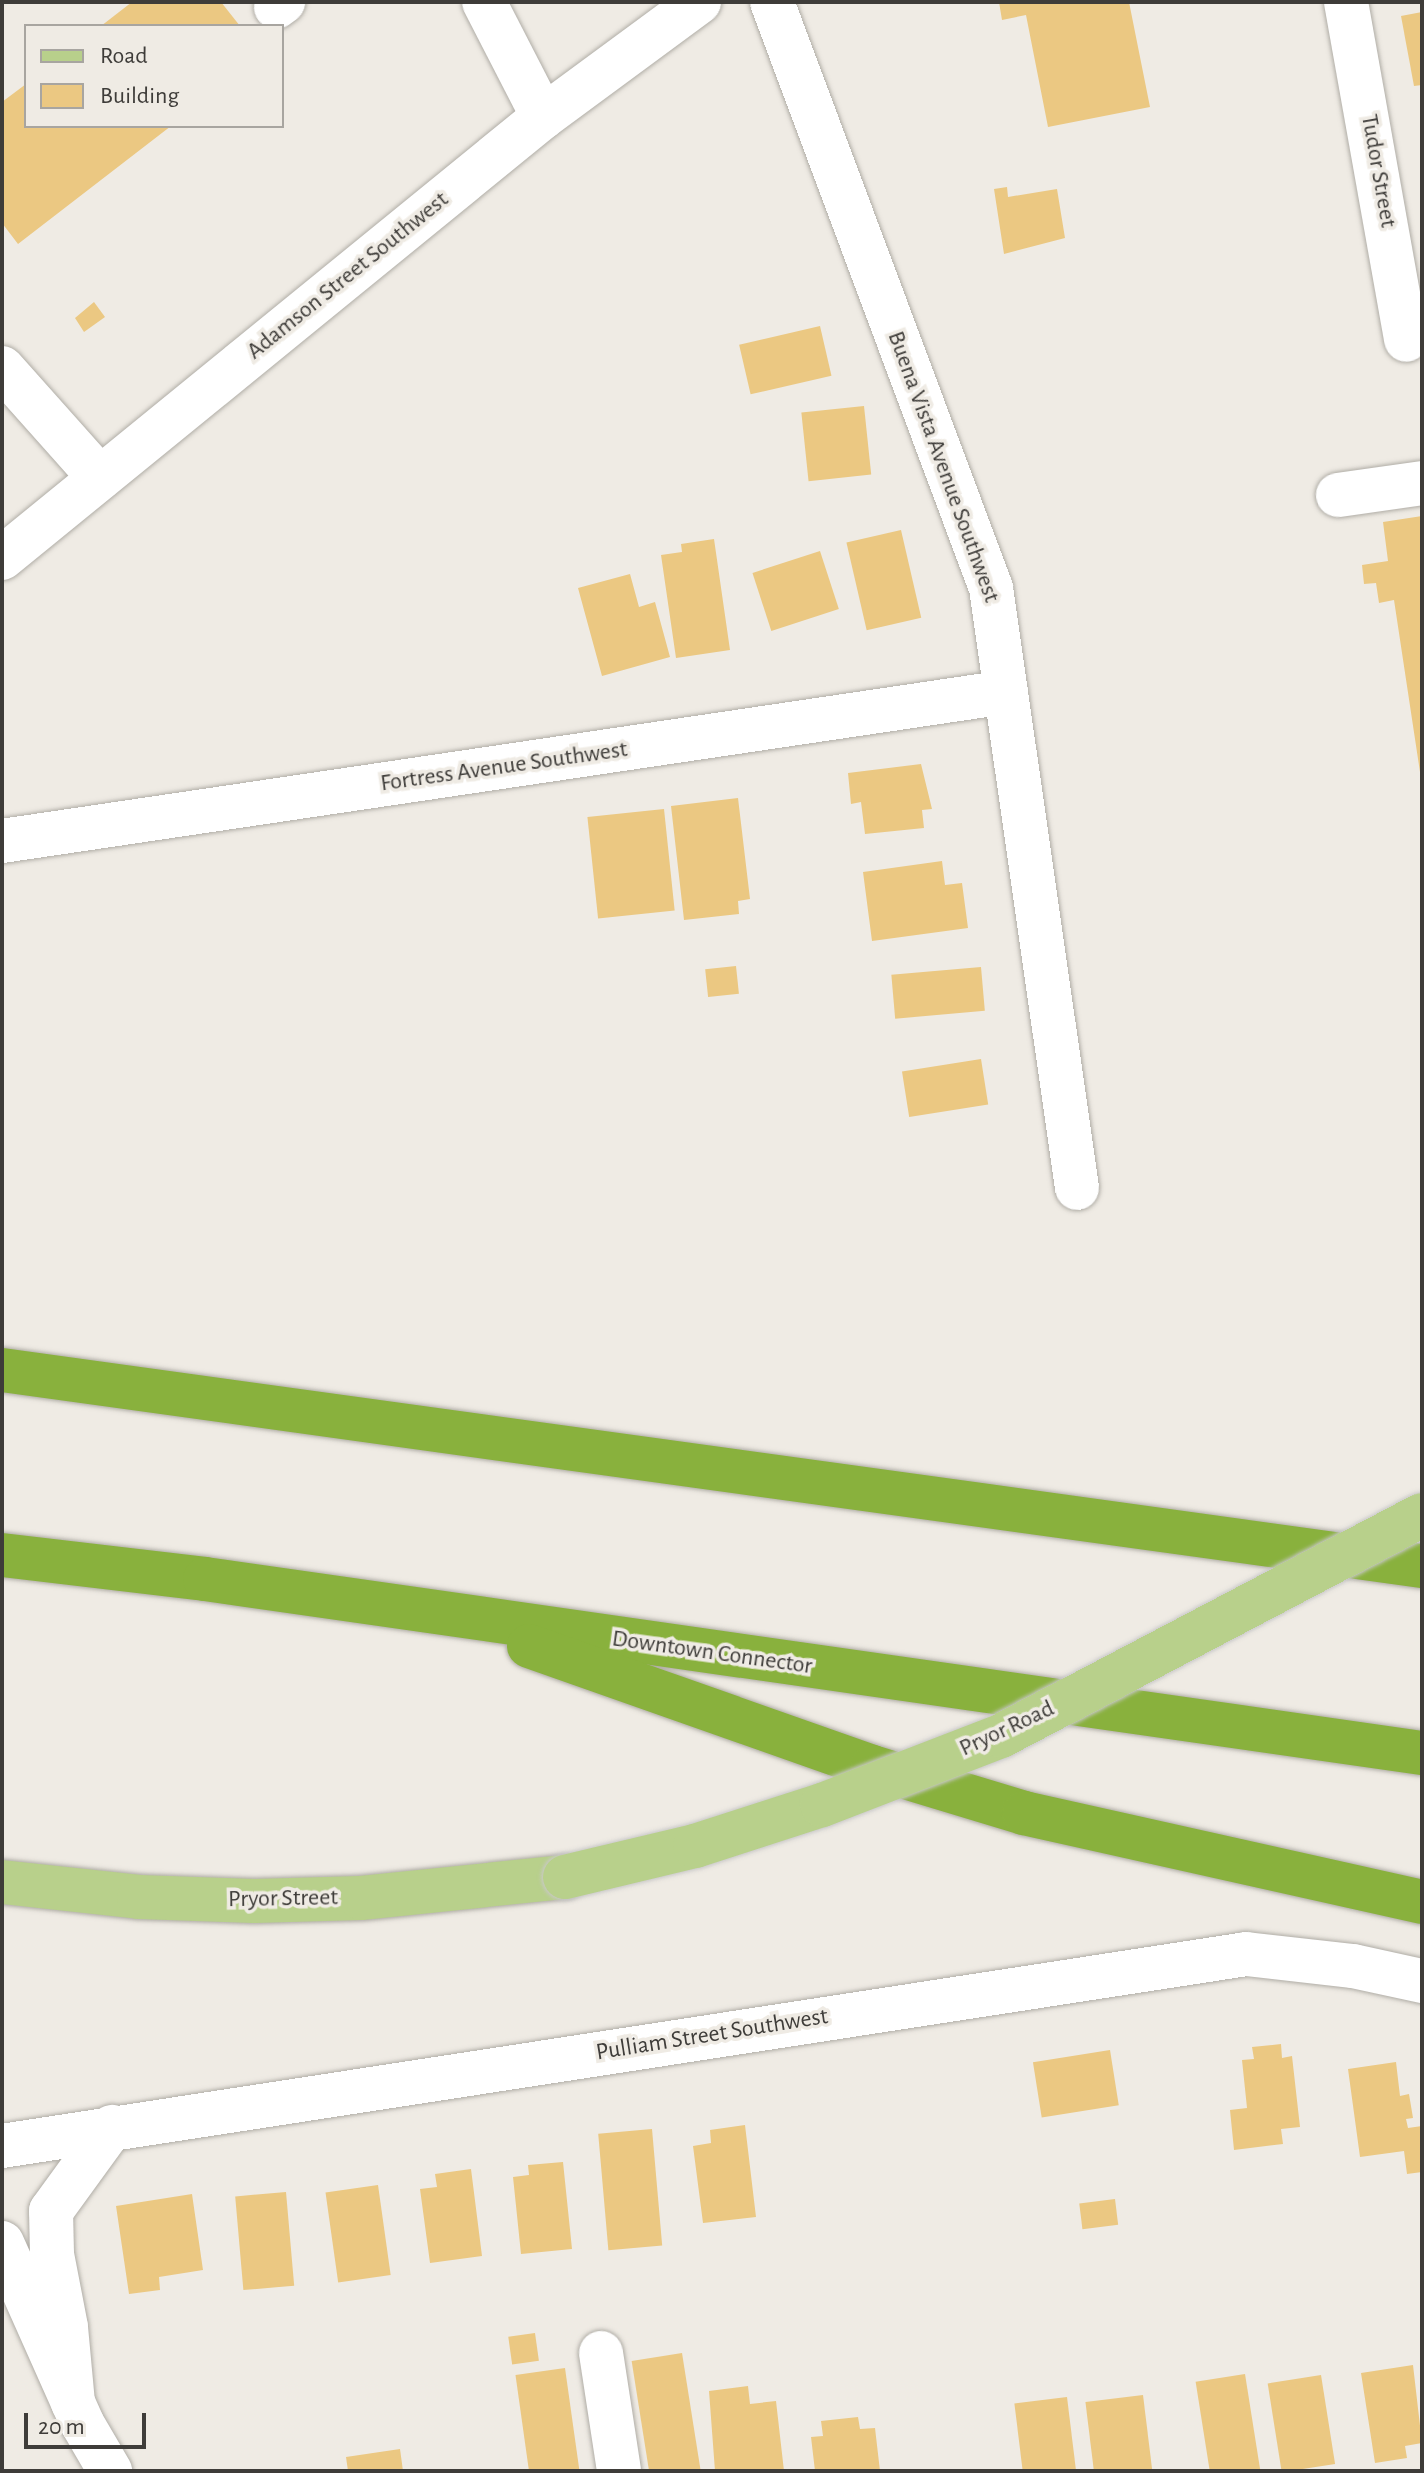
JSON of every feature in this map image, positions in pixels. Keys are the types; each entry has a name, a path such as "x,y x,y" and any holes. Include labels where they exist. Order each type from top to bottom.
{"highway":[{"path":"2,1370 1422,1566"},
{"name":"Downtown Connector","path":"2,1555 1422,1753"},
{"path":"436,1614 945,1790 1024,1813 1422,1902"}],"main road":[{"name":"Pryor Road","path":"565,1877 723,1837 1001,1736 1422,1515"},
{"name":"Pryor Street","path":"2,1882 139,1897 254,1901 361,1898 565,1877"}],"street":[{"path":"484,2 543,117"},
{"name":"Adamson Street Southwest","path":"2,558 543,117 699,2"},
{"name":"Buena Vista Avenue Southwest","path":"772,2 991,588 1077,1188"},
{"name":"Tudor Street","path":"1346,2 1406,340"},
{"path":"2,368 100,478"},
{"path":"1338,495 1422,483"},
{"name":"Fortress Avenue Southwest","path":"2,841 1006,692"},
{"name":"Pulliam Street Southwest","path":"2,2146 1246,1954 1353,1966 1422,1981"},
{"path":"73,2403 66,2327 52,2254 51,2211 112,2127"},
{"path":"3,2250 73,2403 110,2471"},
{"path":"601,2353 619,2471"}],"building":[{"path":"132,2 221,2 238,24 104,24"},
{"path":"999,2 1129,2 1150,107 1048,127 1026,15 1002,20"},
{"path":"1422,12 1422,85 1414,86 1401,16"},
{"path":"24,86 24,128 168,128 18,244 2,223 2,102"},
{"path":"1007,187 1008,197 1057,189 1065,238 1004,254 994,189"},
{"path":"94,302 105,317 84,332 75,318"},
{"path":"820,326 831,376 751,394 739,345"},
{"path":"864,406 871,475 809,481 801,413"},
{"path":"1422,516 1420,772 1394,600 1379,603 1376,583 1364,584 1362,565 1388,561 1383,522"},
{"path":"901,530 921,618 867,630 846,543"},
{"path":"714,539 730,650 676,658 661,555 682,552 681,544"},
{"path":"820,551 839,609 771,631 752,573"},
{"path":"630,574 639,607 655,602 670,657 602,676 578,588"},
{"path":"921,764 932,809 922,810 924,828 865,834 861,802 851,804 848,773"},
{"path":"738,798 750,899 738,901 739,914 684,920 671,806"},
{"path":"664,809 675,910 598,918 587,817"},
{"path":"942,861 945,885 962,883 968,928 872,941 863,872"},
{"path":"736,966 739,994 708,997 705,969"},
{"path":"981,967 985,1011 895,1019 891,975"},
{"path":"981,1059 988,1104 909,1117 902,1072"},
{"path":"1281,2044 1282,2058 1292,2056 1300,2127 1281,2129 1283,2144 1234,2150 1230,2110 1247,2108 1242,2060 1254,2059 1252,2047"},
{"path":"1110,2050 1119,2105 1042,2118 1033,2062"},
{"path":"1396,2062 1400,2096 1409,2094 1413,2118 1406,2119 1408,2128 1422,2126 1422,2172 1407,2174 1404,2151 1360,2157 1348,2069"},
{"path":"745,2125 756,2217 703,2223 693,2146 711,2143 710,2130"},
{"path":"652,2129 662,2246 608,2250 598,2134"},
{"path":"563,2162 572,2249 521,2254 513,2177 529,2175 528,2165"},
{"path":"471,2169 482,2256 430,2263 420,2189 437,2187 435,2174"},
{"path":"378,2185 391,2275 338,2282 326,2192"},
{"path":"286,2192 294,2286 243,2290 235,2196"},
{"path":"192,2194 203,2270 159,2277 160,2290 129,2294 116,2206"},
{"path":"1115,2199 1118,2225 1082,2229 1079,2203"},
{"path":"535,2333 539,2361 512,2364 508,2337"},
{"path":"682,2353 701,2471 649,2471 632,2361"},
{"path":"1413,2365 1422,2443 1405,2446 1407,2458 1375,2463 1361,2373"},
{"path":"565,2368 579,2471 529,2471 515,2375"},
{"path":"1245,2374 1260,2471 1210,2471 1196,2382"},
{"path":"1321,2375 1335,2464 1282,2471 1268,2383"},
{"path":"748,2386 750,2404 776,2401 784,2471 715,2471 709,2391"},
{"path":"1143,2395 1152,2471 1094,2471 1085,2402"},
{"path":"1067,2397 1076,2471 1023,2471 1014,2403"},
{"path":"858,2417 860,2429 875,2428 880,2471 815,2471 811,2437 823,2436 821,2421"},
{"path":"400,2449 403,2471 348,2471 346,2457"}]}
